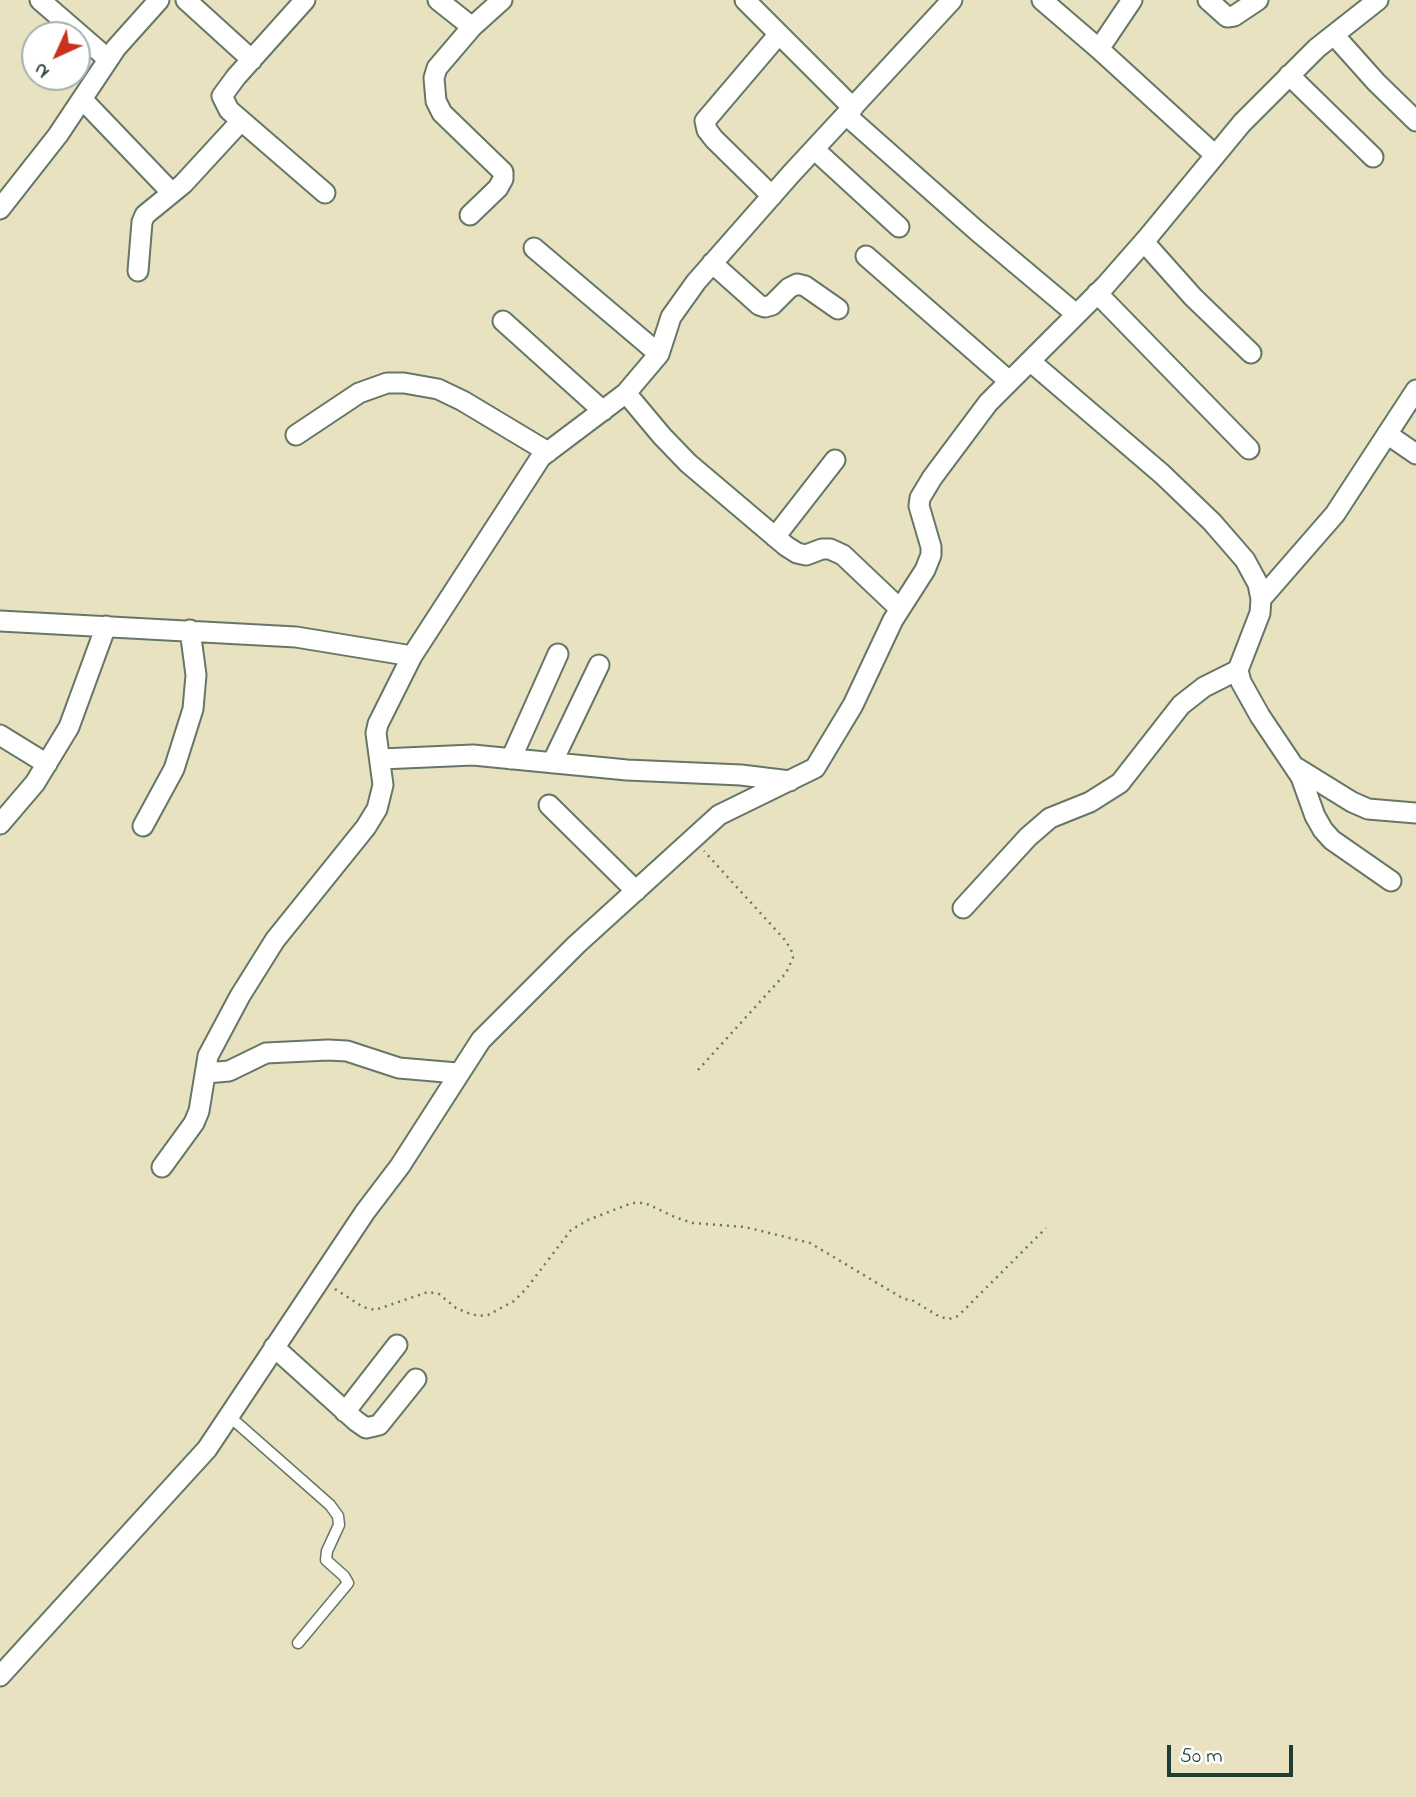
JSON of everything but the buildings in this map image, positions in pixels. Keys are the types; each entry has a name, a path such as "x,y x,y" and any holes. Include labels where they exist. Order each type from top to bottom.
{"street":[{"path":"40,0 108,59"},
{"path":"186,0 252,60"},
{"path":"305,0 222,96 229,110 325,193"},
{"path":"438,0 472,27"},
{"path":"470,215 498,188 503,173 442,113 436,101 434,78 437,68 472,27 502,0"},
{"path":"744,0 779,34 849,112 976,230 1076,314"},
{"path":"162,1167 194,1124 199,1111 208,1056 217,1035 275,940 366,827 377,809 383,785 376,733 378,724 412,656 533,468 548,452 626,393 659,354 677,306 712,262 952,0"},
{"path":"1042,0 1099,48 1215,156"},
{"path":"1099,48 1132,0"},
{"path":"1208,0 1227,17 1234,16 1258,0"},
{"path":"0,1676 197,1461 365,1212 400,1166 457,1073 500,1018 693,838 730,808 815,768 853,705 900,609 925,570 932,547 919,506 920,498 932,478 988,403 1144,242 1241,123 1289,75 1378,0"},
{"path":"0,209 58,135 149,3"},
{"path":"772,196 713,139 705,121 779,34"},
{"path":"1334,35 1412,108"},
{"path":"1289,75 1373,158"},
{"path":"82,99 172,193"},
{"path":"138,271 142,222 145,215 199,168 241,121"},
{"path":"814,149 899,227"},
{"path":"1144,242 1193,297 1251,353"},
{"path":"534,248 659,354"},
{"path":"866,256 1009,382"},
{"path":"712,262 759,305 772,305 797,284 805,286 838,309"},
{"path":"1097,293 1249,449"},
{"path":"503,321 603,411"},
{"path":"1030,361 1162,474 1212,522 1245,560 1258,584 1261,600 1260,614 1238,670 1241,682 1301,777 1323,830 1391,881"},
{"path":"296,435 359,393 387,383 404,383 438,389 548,452"},
{"path":"1261,600 1335,514 1416,390"},
{"path":"626,393 688,463 775,537 797,553 806,555 822,548 843,555 900,609"},
{"path":"1387,434 1416,454"},
{"path":"775,537 835,460"},
{"path":"0,621 296,636 412,656"},
{"path":"0,824 35,783 69,726 106,626"},
{"path":"143,826 174,769 193,709 196,683 190,630"},
{"path":"511,759 558,654"},
{"path":"552,763 599,664"},
{"path":"963,908 1028,837 1050,818 1090,802 1120,783 1181,705 1204,687 1238,670"},
{"path":"0,736 47,764"},
{"path":"381,759 473,755 627,771 741,775 791,781"},
{"path":"1293,765 1368,809 1416,813"},
{"path":"549,805 636,891"},
{"path":"206,1073 229,1071 266,1053 328,1050 347,1051 399,1068 457,1073"},
{"path":"345,1412 397,1345"},
{"path":"274,1347 366,1428 379,1425 416,1380"}],"lane":[{"path":"229,1416 330,1505 338,1516 339,1525 327,1551 326,1560 348,1583 298,1643"}],"path":[{"path":"693,838 784,939 793,958 786,973 698,1070"},
{"path":"321,1280 363,1307 375,1310 428,1292 439,1294 456,1308 468,1313 479,1317 488,1315 513,1301 526,1289 571,1230 588,1220 632,1203 645,1203 693,1223 745,1227 810,1243 904,1298 949,1319 958,1316 1046,1228"}]}
